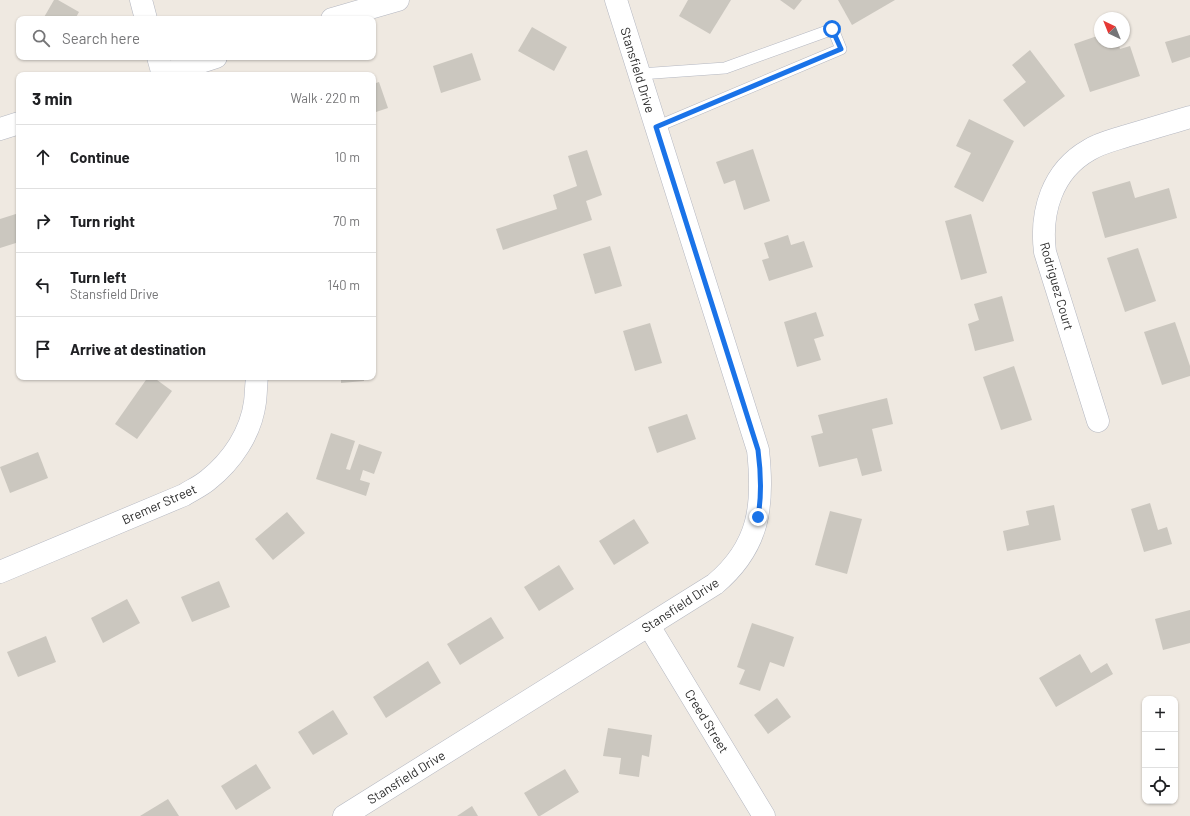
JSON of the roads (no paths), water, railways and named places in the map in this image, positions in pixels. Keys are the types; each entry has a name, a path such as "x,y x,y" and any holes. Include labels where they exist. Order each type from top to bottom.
{"street":[{"path":"140,0 145,16"},
{"path":"342,16 398,0"},
{"name":"Stansfield Drive","path":"344,816 715,584 725,575 742,554 749,542 758,517 761,477 758,450 616,0"},
{"path":"161,70 203,60"},
{"name":"Rodriguez Court","path":"1098,421 1045,252 1044,226 1048,199 1060,175 1079,156 1090,149 1190,117"},
{"path":"0,129 16,124"},
{"name":"Bremer Street","path":"0,572 184,495 207,481 231,458 248,428 255,403 257,380"},
{"name":"Creed Street","path":"649,626 764,816"}],"lane":[{"path":"640,74 725,68 832,29 841,49 656,127"}]}
